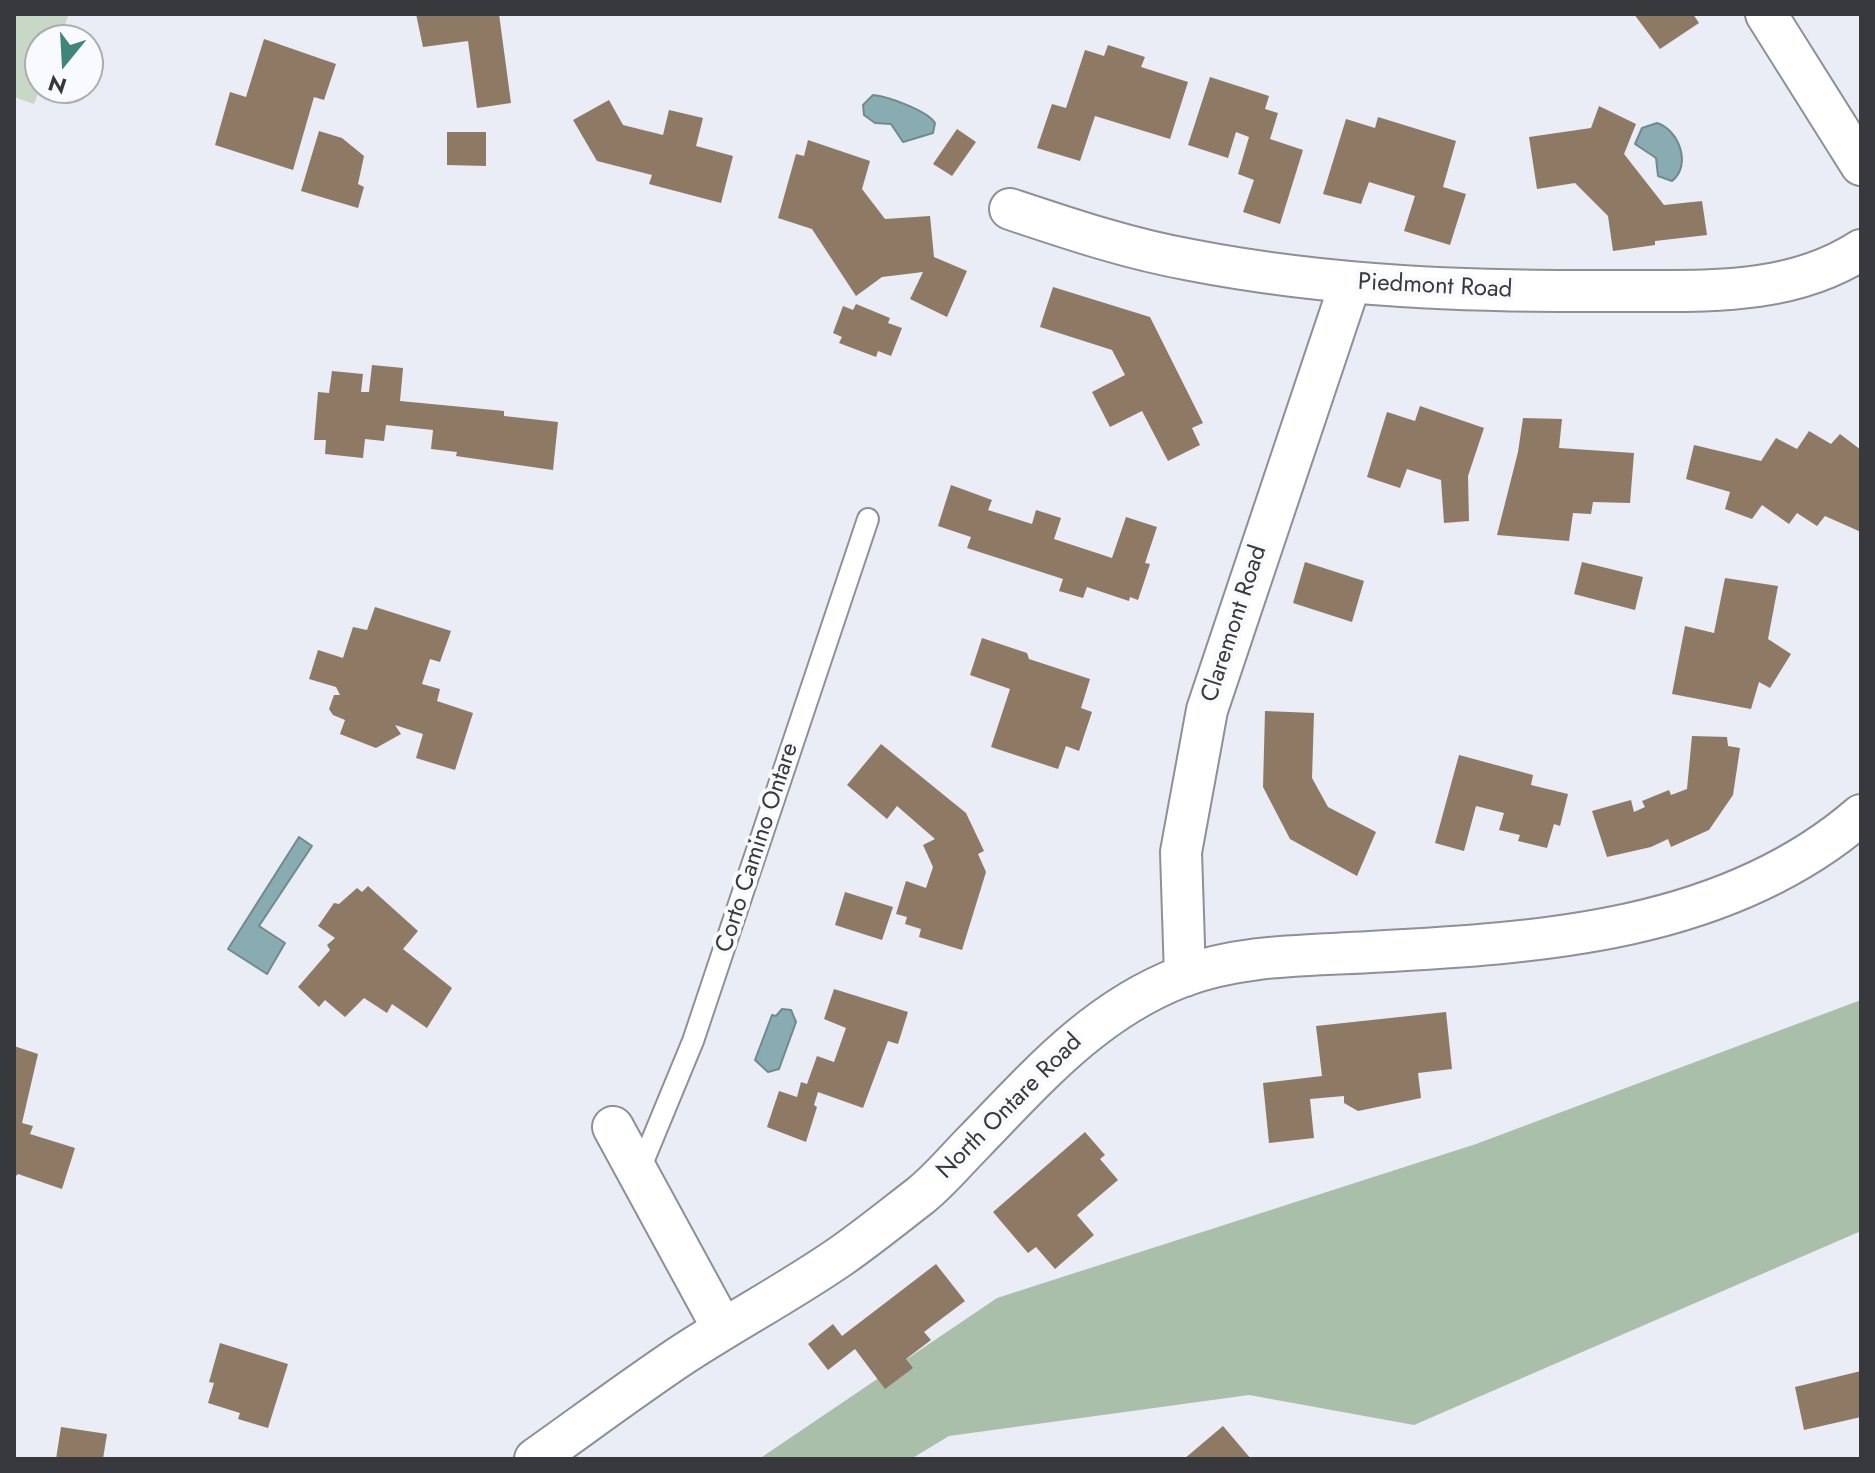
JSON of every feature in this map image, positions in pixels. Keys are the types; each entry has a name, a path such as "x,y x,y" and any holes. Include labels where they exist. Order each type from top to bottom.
{"street":[{"path":"1766,14 1861,165"},
{"name":"Piedmont Road","path":"1010,209 1090,236 1191,261 1350,284 1520,292 1726,290 1767,286 1807,276 1861,250"},
{"name":"Claremont Road","path":"1185,976 1181,852 1207,710 1350,284"},
{"name":"North Ontare Road","path":"535,1459 723,1329 841,1256 924,1193 1060,1052 1098,1021 1140,995 1185,976 1250,959 1500,945 1565,938 1620,927 1732,892 1793,864 1861,815"},
{"path":"613,1127 723,1329"}],"lane":[{"name":"Corto Camino Ontare","path":"638,1174 693,1041 868,519"}],"green space":[{"path":"14,14 69,14 65,24 24,24 24,100 14,97"},
{"path":"1861,1000 1861,1231 1414,1425 1249,1395 949,1436 911,1459 759,1459 997,1298 1476,1144"}],"water":[{"path":"873,95 897,101 931,118 935,123 933,133 903,142 891,124 875,123 864,115 863,105"},
{"path":"1657,123 1671,133 1680,149 1681,166 1672,181 1658,176 1656,158 1635,144 1642,128"},
{"path":"299,837 312,846 259,926 285,943 267,974 228,949"},
{"path":"782,1009 791,1010 796,1022 779,1069 768,1072 755,1060 772,1015 776,1016"}],"building":[{"path":"416,14 499,14 511,103 477,108 468,41 423,47"},
{"path":"1634,14 1693,14 1699,23 1660,49"},
{"path":"264,39 336,64 324,100 314,97 293,170 215,145 230,92 246,97"},
{"path":"1108,45 1145,57 1141,67 1188,82 1170,139 1095,116 1080,161 1037,148 1052,104 1066,108 1085,50 1104,56"},
{"path":"1210,77 1269,96 1265,109 1278,113 1270,139 1303,150 1280,224 1243,212 1254,180 1238,174 1249,137 1236,132 1228,158 1188,145"},
{"path":"609,100 623,125 663,135 669,110 703,118 696,146 733,156 721,203 649,184 652,175 597,161 573,120"},
{"path":"1599,106 1636,124 1624,154 1664,205 1702,201 1707,235 1655,241 1655,245 1613,251 1608,216 1575,183 1537,189 1529,137 1591,128"},
{"path":"1378,117 1456,141 1443,187 1466,194 1450,245 1404,231 1415,196 1369,182 1361,204 1323,194 1346,119 1375,128"},
{"path":"957,129 976,142 952,176 933,164"},
{"path":"319,131 342,138 364,156 358,184 364,187 358,208 301,191"},
{"path":"447,132 486,132 486,166 447,165"},
{"path":"808,140 870,161 862,189 885,219 930,216 934,257 967,271 947,317 910,299 923,272 882,277 856,296 812,229 778,218 796,154 804,156"},
{"path":"1053,287 1150,317 1203,423 1192,428 1200,445 1168,461 1142,411 1110,427 1092,392 1125,375 1112,350 1040,327"},
{"path":"856,304 890,318 888,323 902,328 891,356 878,351 876,357 839,343 842,337 833,333 843,306 853,310"},
{"path":"372,365 403,368 400,401 504,411 504,416 558,422 553,470 456,456 457,452 431,449 433,430 386,425 384,441 365,439 363,458 325,454 326,440 314,440 318,392 329,393 332,371 363,374 361,392 369,392"},
{"path":"1420,406 1484,428 1468,476 1469,521 1444,523 1441,480 1407,469 1400,488 1367,477 1387,412 1415,421"},
{"path":"1523,418 1562,419 1559,448 1634,453 1630,503 1593,502 1591,514 1573,513 1569,541 1497,535 1518,452"},
{"path":"1809,431 1831,444 1840,434 1861,450 1861,532 1825,516 1817,526 1797,513 1789,524 1762,505 1752,519 1725,509 1730,492 1686,479 1694,445 1761,461 1776,438 1797,449"},
{"path":"951,485 992,500 988,510 1032,524 1036,510 1061,518 1054,539 1112,558 1126,517 1157,527 1145,563 1150,564 1138,600 1130,597 1129,601 1087,587 1083,598 1059,591 1063,579 967,548 971,537 938,526"},
{"path":"1305,562 1364,581 1352,622 1293,603"},
{"path":"1582,562 1643,577 1635,610 1574,594"},
{"path":"1725,578 1778,586 1768,639 1791,654 1770,688 1759,682 1751,709 1672,694 1685,626 1714,633"},
{"path":"375,607 451,631 440,662 430,659 422,684 440,689 437,701 473,713 455,770 416,758 423,734 395,725 401,734 376,748 340,734 345,720 333,715 329,709 334,695 340,695 336,687 309,679 318,650 343,658 353,627 367,630"},
{"path":"982,638 1027,653 1029,659 1090,679 1081,708 1092,712 1079,751 1066,746 1058,769 991,747 1010,689 970,675"},
{"path":"1265,711 1314,713 1312,778 1328,807 1376,832 1357,876 1290,839 1263,787"},
{"path":"1692,736 1727,737 1728,746 1740,748 1733,795 1709,830 1671,847 1668,839 1651,847 1607,857 1592,811 1631,800 1634,812 1645,807 1642,801 1669,790 1671,795 1687,789"},
{"path":"881,744 966,813 984,851 978,854 986,872 962,950 919,937 921,929 905,924 907,917 896,914 906,881 926,888 933,867 923,845 935,839 897,806 887,819 847,785"},
{"path":"1459,755 1533,775 1531,785 1568,794 1560,826 1554,824 1547,848 1518,841 1520,835 1499,830 1504,813 1476,806 1464,851 1435,843"},
{"path":"368,886 418,931 403,949 452,988 427,1028 392,1004 387,1013 364,998 345,1017 325,1000 319,1007 298,987 330,950 327,945 335,938 318,926 334,903 339,904 357,888 362,892"},
{"path":"845,892 893,907 882,940 835,925"},
{"path":"834,989 908,1012 898,1044 888,1041 863,1108 818,1092 814,1105 817,1107 806,1142 767,1127 779,1091 797,1097 801,1082 807,1084 817,1056 834,1062 846,1028 824,1019"},
{"path":"1446,1012 1452,1069 1418,1073 1421,1098 1358,1111 1344,1103 1344,1096 1310,1099 1314,1138 1269,1143 1263,1083 1322,1076 1316,1026"},
{"path":"14,1046 38,1054 22,1123 33,1126 30,1134 75,1148 62,1189 18,1174 14,1178"},
{"path":"1085,1132 1105,1155 1100,1159 1118,1180 1077,1215 1094,1235 1055,1269 1036,1247 1028,1253 993,1212"},
{"path":"936,1264 965,1301 924,1332 931,1340 906,1359 913,1368 885,1389 855,1349 828,1370 808,1344 833,1324 842,1336"},
{"path":"220,1343 288,1364 268,1428 238,1419 240,1413 208,1403 214,1383 209,1382"},
{"path":"1861,1371 1861,1417 1804,1430 1795,1387"},
{"path":"1223,1426 1251,1459 1184,1459"},
{"path":"61,1427 107,1434 103,1459 56,1459"}]}
